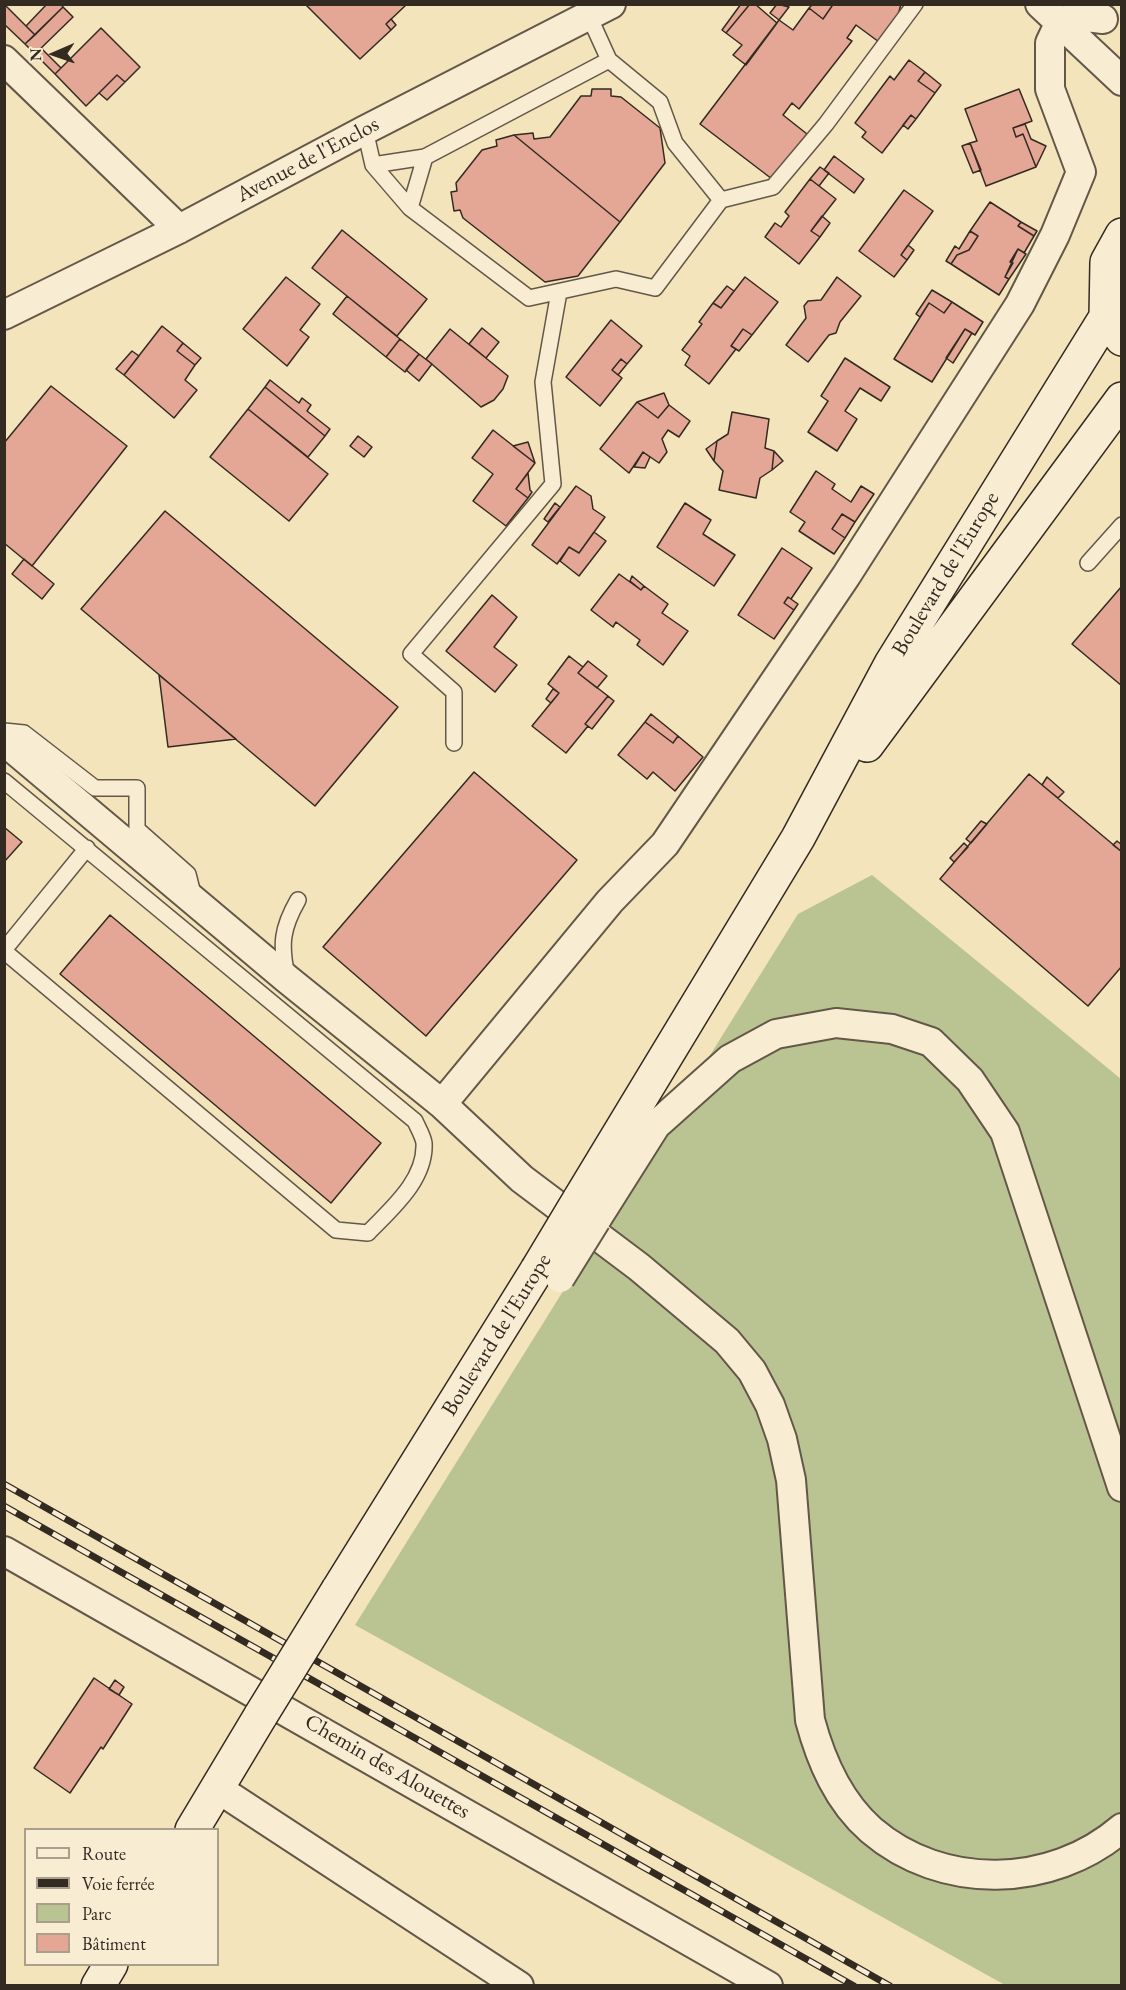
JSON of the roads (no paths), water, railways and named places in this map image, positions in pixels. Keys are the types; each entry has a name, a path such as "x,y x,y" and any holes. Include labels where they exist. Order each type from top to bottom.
{"street":[{"name":"Avenue de l'Enclos","path":"4,315 179,229 365,130 600,10"},
{"path":"1050,13 1104,20"},
{"path":"1050,13 1122,81"},
{"path":"442,1104 610,901 665,844 846,576 1020,304 1055,235 1081,172 1050,88 1050,13"},
{"path":"4,60 179,229"},
{"name":"Boulevard de l'Europe","path":"193,1828 510,1314 548,1274 587,1210 798,838 891,664 1114,328 1107,262 1122,235"},
{"name":"Boulevard de l'Europe","path":"798,838 1122,399"},
{"path":"4,741 194,898 287,979 442,1104 522,1179 639,1267 727,1341 752,1371 770,1405 782,1439 791,1480 810,1720 818,1752 833,1782 870,1829 904,1854 938,1868 970,1874 1005,1875 1041,1871 1075,1858 1109,1839 1122,1828"},
{"path":"587,1210 656,1125 730,1059 776,1034 836,1023 892,1029 931,1042 970,1080 1005,1132 1122,1487"},
{"name":"Chemin des Alouettes","path":"4,1551 768,1986"},
{"path":"218,1788 519,1986"},
{"path":"98,1986 110,1966"}],"lane":[{"path":"365,130 373,165 410,208 529,298 616,279 655,288 721,200 773,188 826,124 915,4"},
{"path":"600,10 609,60 660,102 675,143 721,200"},
{"path":"373,165 424,157 609,60"},
{"path":"410,208 424,157"},
{"path":"454,743 454,692 411,654 553,484 543,382 559,292"},
{"path":"1088,563 1122,525"},
{"path":"4,731 24,733 95,788 138,788 137,829 188,874 194,898"},
{"path":"4,781 87,848 415,1121 424,1142 422,1165 401,1200 368,1233 336,1230 4,951 87,848"},
{"path":"287,979 282,955 286,921 298,900"}],"railway":[{"path":"4,1484 890,1986"},
{"path":"4,1506 854,1986"}]}
